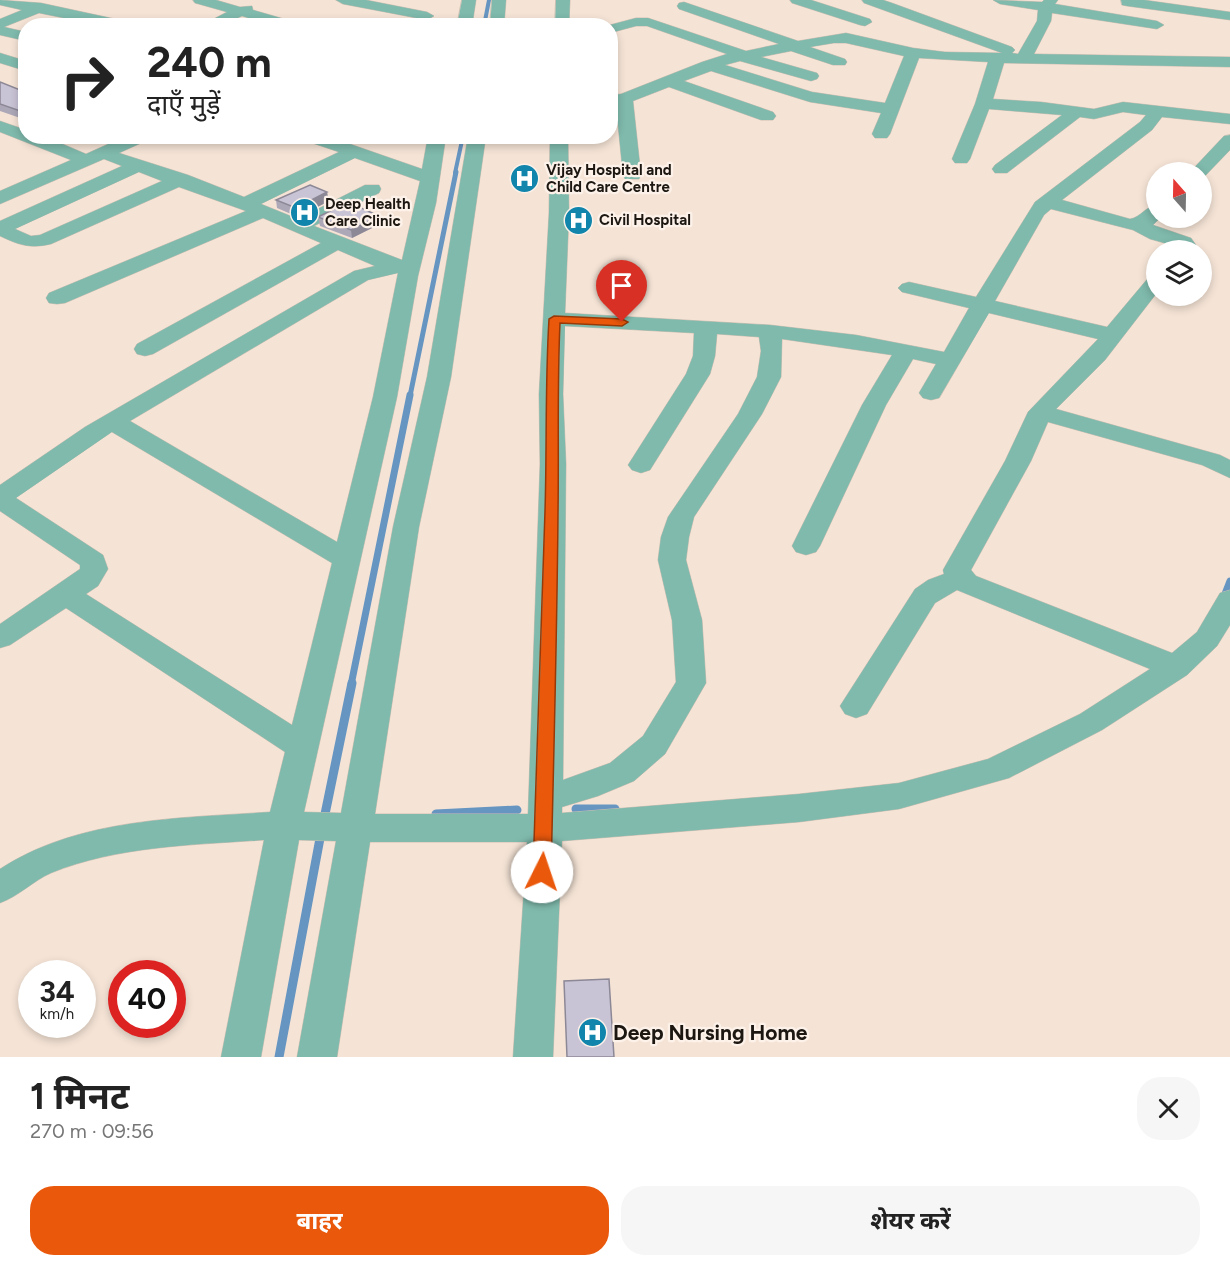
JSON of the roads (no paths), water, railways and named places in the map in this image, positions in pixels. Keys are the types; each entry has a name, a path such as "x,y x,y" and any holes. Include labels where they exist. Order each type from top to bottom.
{"street":[{"path":"0,24 58,0"},
{"path":"200,0 266,18"},
{"path":"342,0 418,18"},
{"path":"414,0 429,18"},
{"path":"466,18 469,0"},
{"path":"498,18 499,0"},
{"path":"562,18 563,0"},
{"path":"796,0 865,22"},
{"path":"869,0 958,35 1024,57"},
{"path":"618,99 741,55 838,39 845,32 911,0"},
{"path":"1000,0 1049,4 1163,35"},
{"path":"1114,0 1230,16"},
{"path":"0,1 86,18"},
{"path":"70,15 95,4"},
{"path":"226,18 261,4"},
{"path":"1024,57 1044,21 1049,4"},
{"path":"684,6 839,62"},
{"path":"1159,6 1155,11 1161,16 1163,35 1161,61"},
{"path":"618,27 636,22 648,22 741,55 811,76"},
{"path":"809,30 838,39 913,53 997,59 1024,57 1230,62"},
{"path":"0,31 18,35"},
{"path":"881,134 913,53"},
{"path":"0,58 18,64"},
{"path":"961,159 983,104 997,59"},
{"path":"708,65 810,97 891,109"},
{"path":"668,81 767,116"},
{"path":"618,104 632,175"},
{"path":"983,104 1041,107 1075,113 1101,114 1116,107 1123,107 1230,119"},
{"path":"931,393 1036,213 1146,126 1158,111"},
{"path":"1001,168 1075,113"},
{"path":"0,126 18,133"},
{"path":"1209,162 1230,140"},
{"path":"54,144 94,156 139,165 181,179 336,242 403,265"},
{"path":"0,198 123,144"},
{"path":"332,144 430,178"},
{"path":"317,1057 319,827 302,747 385,397 403,265 426,203 436,144"},
{"path":"241,1057 319,827 406,527 439,377 476,144"},
{"path":"532,1057 545,813 553,464 551,394 559,144"},
{"path":"245,204 354,152"},
{"path":"0,229 139,165"},
{"path":"0,229 28,242 44,240 181,179"},
{"path":"299,226 372,189"},
{"path":"1048,202 1137,225 1157,235 1176,240"},
{"path":"57,298 264,212"},
{"path":"1137,225 1146,221"},
{"path":"145,349 336,242"},
{"path":"0,638 88,579 94,569 93,561 0,498 112,421 361,275 403,265"},
{"path":"909,288 1112,335"},
{"path":"962,580 957,570 961,559 1018,461 1040,412 1097,355 1146,294"},
{"path":"554,319 706,327 841,339 950,360"},
{"path":"641,465 698,374 704,356 706,327"},
{"path":"545,813 586,787 622,772 654,745 691,683 687,620 672,560 675,537 681,517 750,414 769,377 772,351 770,332"},
{"path":"806,546 874,405 906,351"},
{"path":"1040,412 1211,460 1230,470"},
{"path":"112,421 346,559"},
{"path":"856,706 925,596 935,587 962,580 1176,667"},
{"path":"65,594 302,747"},
{"path":"0,888 36,864 76,850 158,833 319,827 545,813 799,808 899,796 962,780 1022,758 1091,722 1176,667 1219,643 1230,600"}],"waterway":[{"path":"486,18 489,0"},
{"path":"455,173 461,144"},
{"path":"410,396 456,172"},
{"path":"351,685 410,395"},
{"path":"1223,599 1230,581"},
{"path":"324,819 352,683"},
{"path":"576,809 615,809"},
{"path":"436,814 517,810"},
{"path":"279,1057 321,833"}],"place":[{"name":"Vijay Hospital and Child Care Centre","path":"525,179"},
{"name":"Deep Health Care Clinic","path":"304,213"},
{"name":"Civil Hospital","path":"578,220"},
{"name":"Deep Nursing Home","path":"592,1033"}]}
